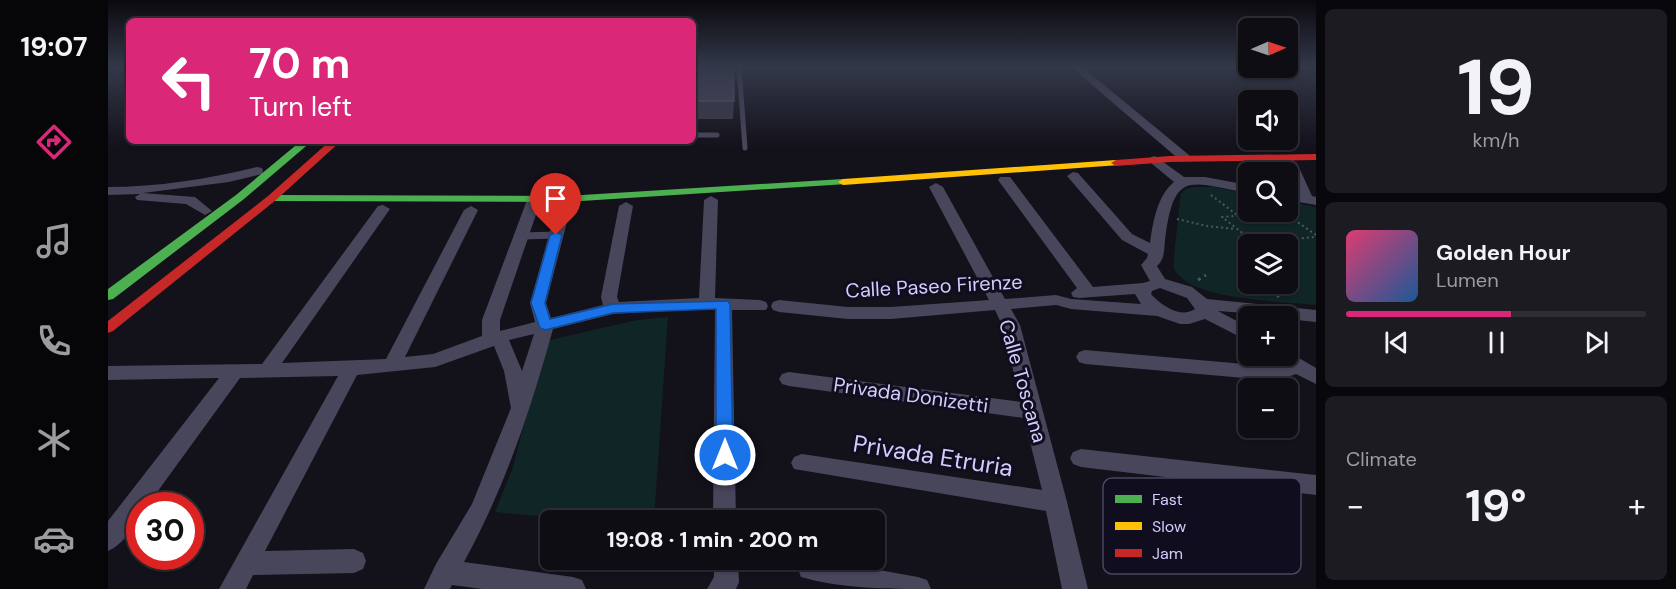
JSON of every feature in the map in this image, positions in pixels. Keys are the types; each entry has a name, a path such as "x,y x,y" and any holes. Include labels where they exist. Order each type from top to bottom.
{"main road":[{"path":"108,283 291,144"},
{"path":"108,296 240,197 303,144"},
{"path":"108,312 257,198 319,144"},
{"path":"108,328 191,265 333,144"},
{"path":"272,198 566,199 661,195 1155,160 1316,157"}],"street":[{"path":"1106,93 1178,159 1190,181"},
{"path":"1155,160 1190,181 1238,188"},
{"path":"108,191 128,191 229,178 257,171"},
{"path":"1073,176 1126,237 1156,256"},
{"path":"1298,176 1311,200"},
{"path":"1005,180 1088,291"},
{"path":"1158,285 1156,256 1162,215 1172,190 1190,181"},
{"name":"Calle Toscana","path":"936,187 1011,325 1056,502 1075,589"},
{"path":"108,196 190,200 205,211"},
{"path":"566,199 538,303 545,325 521,409 481,509 441,581 573,589"},
{"path":"521,409 513,371 495,339 491,321 534,200"},
{"path":"711,200 709,288 715,304 725,510"},
{"path":"613,308 609,297 626,206"},
{"path":"267,370 383,209"},
{"path":"393,365 400,346 471,210"},
{"path":"1158,285 1195,296 1203,308 1238,329"},
{"path":"1158,285 1143,295 1148,303 1160,311"},
{"name":"Calle Paseo Firenze","path":"1056,300 1063,295 1088,291 1158,285"},
{"name":"Calle Paseo Firenze","path":"779,306 849,313 891,313 1056,300 1071,304 1160,311 1188,319 1199,317 1203,308"},
{"path":"111,376 351,369 393,365 435,360 495,339 613,308 715,304 760,306"},
{"path":"1203,308 1316,316"},
{"path":"1085,357 1267,373 1279,373 1299,366 1316,377"},
{"path":"232,589 351,369"},
{"path":"108,540 235,371"},
{"name":"Privada Donizetti","path":"789,379 1033,411"},
{"path":"1081,458 1255,478"},
{"name":"Privada Etruria","path":"802,463 1056,502"},
{"path":"1301,483 1316,485"},
{"path":"246,563 354,561"},
{"path":"720,589 726,582 726,570"},
{"path":"815,570 918,589"}],"lane":[{"path":"741,93 745,148"},
{"path":"696,135 717,135"},
{"path":"522,236 556,235"}],"path":[{"path":"1190,181 1238,216"},
{"path":"1162,215 1208,226 1237,229"},
{"path":"1238,216 1222,217 1244,234"},
{"path":"1297,222 1316,236"},
{"path":"1298,238 1316,236"},
{"path":"1276,294 1285,303"}],"green space":[{"path":"1214,187 1238,192 1238,222 1298,222 1298,203 1316,207 1316,305 1214,293 1181,278 1173,266 1180,199 1182,192 1186,189"},
{"path":"668,317 655,510 540,510 540,516 495,512 513,467 545,341 637,320"}],"building":[{"path":"696,93 734,93 734,101 696,101"}],"traffic: fast":[{"path":"108,296 240,197 303,144"},
{"path":"272,198 566,199 843,182"}],"traffic: slow":[{"path":"843,182 1116,163"}],"traffic: jam":[{"path":"108,328 272,198 333,144"},
{"path":"1116,163 1170,159 1316,157"}],"route":[{"path":"556,235 538,303 545,325 613,308 723,304 725,455"}]}
